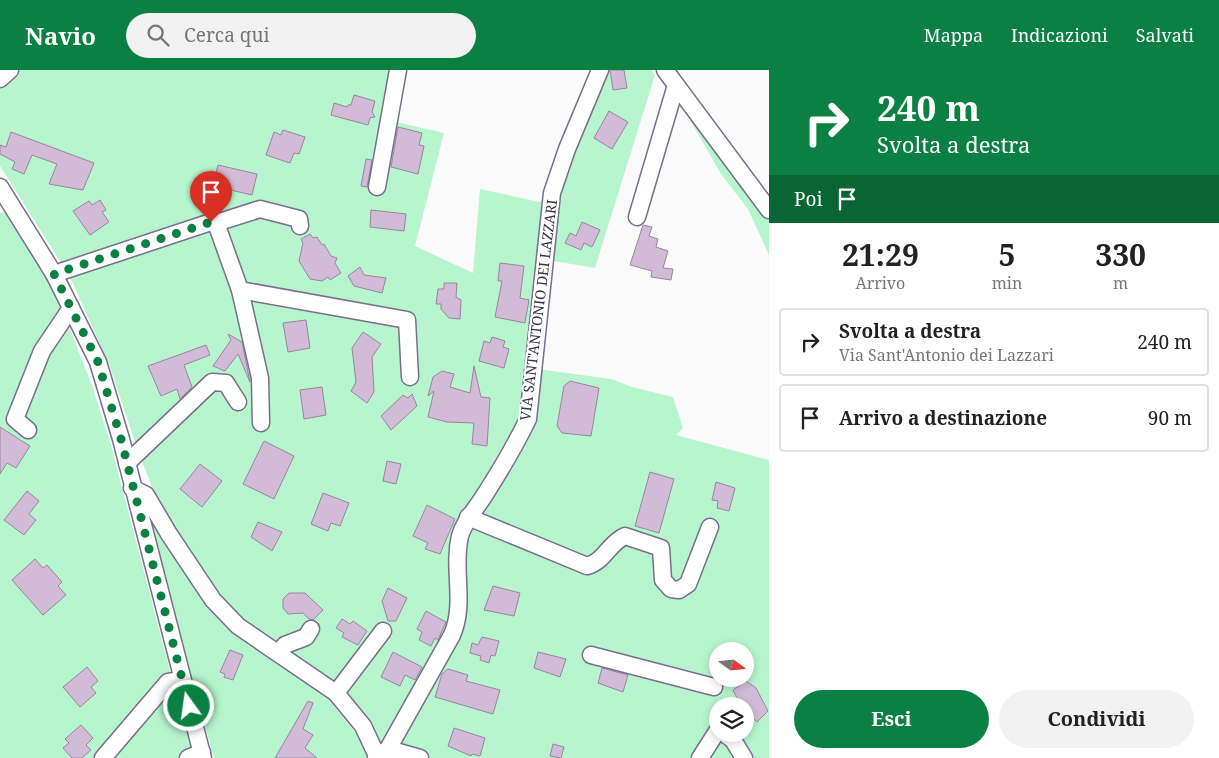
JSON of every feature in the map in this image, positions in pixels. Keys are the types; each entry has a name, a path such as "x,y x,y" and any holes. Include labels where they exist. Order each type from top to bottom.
{"street":[{"path":"0,79 10,70"},
{"path":"377,188 398,70"},
{"name":"VIA SANT'ANTONIO DEI LAZZARI","path":"380,755 458,622 460,535 468,517 514,448 528,419 552,193 567,149 600,70"},
{"path":"665,70 769,210"},
{"path":"637,217 676,85"},
{"path":"0,187 54,274 98,362 127,463 182,680 198,756"},
{"path":"54,274 211,222 216,223 260,209 299,219 300,226"},
{"path":"216,223 240,290 260,378 261,423"},
{"path":"240,290 407,320 410,377"},
{"path":"28,430 15,419 42,351 71,308"},
{"path":"127,463 212,382 226,383 238,402"},
{"path":"132,488 146,494 169,534 214,600 238,626 336,694 363,726 380,755 420,758"},
{"path":"468,517 587,566 601,559 617,540 625,536 656,545 661,548 662,580 671,589 679,590 688,584 710,527"},
{"path":"278,653 285,644 306,637 311,629"},
{"path":"336,694 383,631"},
{"path":"591,655 709,686"},
{"path":"103,758 168,682 182,680"},
{"path":"700,758 710,742"},
{"path":"734,742 744,758"}],"green space":[{"path":"0,70 405,70 396,122 444,133 415,246 473,273 480,189 544,203 558,152 591,70 651,70 655,75 595,268 548,260 537,369 611,379 632,387 673,397 683,428 676,435 769,460 769,758 404,758 395,746 464,620 463,547 468,530 526,436 516,434 471,502 457,529 453,542 451,563 452,619 450,630 388,743 380,744 366,723 367,719 335,688 331,688 240,622 217,597 160,506 140,457 109,364 70,277 0,166"},
{"path":"678,99 769,198 769,255 748,209 721,174"},
{"path":"5,212 41,264 57,295 92,386 110,442 193,758 0,758 0,213"},
{"path":"147,512 200,594 328,698 369,750 371,758 214,758"}],"building":[{"path":"610,70 624,70 627,88 613,90"},
{"path":"354,95 375,101 372,112 375,117 370,118 368,125 331,115 334,103 347,107 351,105"},
{"path":"609,111 628,122 612,149 594,138"},
{"path":"398,127 422,133 419,145 424,146 418,174 391,167"},
{"path":"283,130 305,137 299,154 294,153 290,163 266,155 274,132 281,135"},
{"path":"11,132 94,163 83,190 49,184 57,164 32,155 24,174 12,169 15,162 0,154 0,145 6,147"},
{"path":"366,159 372,160 367,187 361,186"},
{"path":"218,165 257,174 252,195 213,186"},
{"path":"100,200 106,210 102,212 109,222 90,235 73,211 89,201 92,205"},
{"path":"371,210 406,214 404,231 370,227"},
{"path":"582,222 600,230 592,247 584,243 581,250 565,243 570,233 576,236"},
{"path":"643,225 652,227 649,236 658,239 656,247 668,251 663,268 673,269 671,280 651,277 652,271 630,265"},
{"path":"310,234 313,238 317,237 322,245 324,244 331,256 337,258 335,263 341,273 330,280 328,277 322,281 310,279 299,261 303,243 301,239"},
{"path":"500,263 524,266 520,298 529,300 525,323 495,317 502,281 498,281"},
{"path":"360,267 364,275 386,278 382,293 354,286 348,276"},
{"path":"444,283 457,283 456,297 461,300 460,319 449,318 441,309 441,304 436,304 438,289 444,289"},
{"path":"306,320 310,348 288,352 283,323"},
{"path":"363,332 381,344 372,357 374,392 367,403 351,391 356,382 352,348"},
{"path":"228,334 242,342 250,382 238,354 225,371 213,366 231,340"},
{"path":"492,337 505,341 503,347 509,349 504,368 479,361 484,341 490,343"},
{"path":"206,345 210,355 184,365 192,387 180,399 177,389 161,396 148,366"},
{"path":"474,366 481,397 490,398 487,446 472,444 474,423 447,422 428,417 434,391 428,396 433,377 442,371 454,374 450,387 470,393"},
{"path":"570,381 599,388 591,436 562,433 557,426 564,386"},
{"path":"322,387 326,415 304,419 300,390"},
{"path":"412,394 417,406 391,430 381,416 403,395 408,398"},
{"path":"0,427 30,446 16,468 7,463 0,474"},
{"path":"264,441 294,456 274,499 243,484"},
{"path":"387,461 401,464 396,484 383,481"},
{"path":"200,464 222,481 202,507 180,489"},
{"path":"650,472 674,479 659,533 635,526"},
{"path":"716,482 735,488 729,511 717,508 718,501 712,500"},
{"path":"27,491 39,501 29,514 36,520 24,535 4,520"},
{"path":"323,493 349,503 340,526 331,523 328,531 311,524"},
{"path":"427,505 455,519 440,554 425,549 428,543 413,536"},
{"path":"258,522 282,532 272,551 251,537"},
{"path":"35,559 43,568 47,565 62,582 58,586 66,595 43,615 12,580"},
{"path":"493,586 520,593 514,616 484,610"},
{"path":"388,588 407,598 396,621 388,621 382,601"},
{"path":"289,593 305,593 323,610 313,620 303,613 288,614 283,608 283,599"},
{"path":"426,611 446,622 438,640 435,638 431,646 419,640 422,632 417,629"},
{"path":"342,619 350,624 353,621 367,631 358,645 342,637 344,633 336,628"},
{"path":"482,637 499,641 495,656 491,655 489,663 480,660 481,656 470,653 472,643 478,645"},
{"path":"230,650 243,655 233,680 224,677 225,674 220,672"},
{"path":"393,652 422,667 415,680 405,675 400,686 381,677"},
{"path":"538,652 566,659 560,677 534,668"},
{"path":"87,667 98,681 91,687 96,693 80,707 63,687"},
{"path":"602,668 628,675 623,692 598,683"},
{"path":"448,669 468,675 466,681 500,690 493,714 435,697 442,674"},
{"path":"754,687 768,711 757,722 754,719 754,697 736,697 733,690 736,688"},
{"path":"308,701 313,703 303,729 313,735 305,748 317,758 275,758"},
{"path":"81,725 93,738 86,745 91,750 82,758 72,758 63,748 69,743 65,739"},
{"path":"454,728 485,738 480,756 472,754 471,756 448,746"},
{"path":"553,744 564,747 561,758 550,756"}],"route":[{"path":"189,706 121,439 98,362 54,274 211,222"}]}
